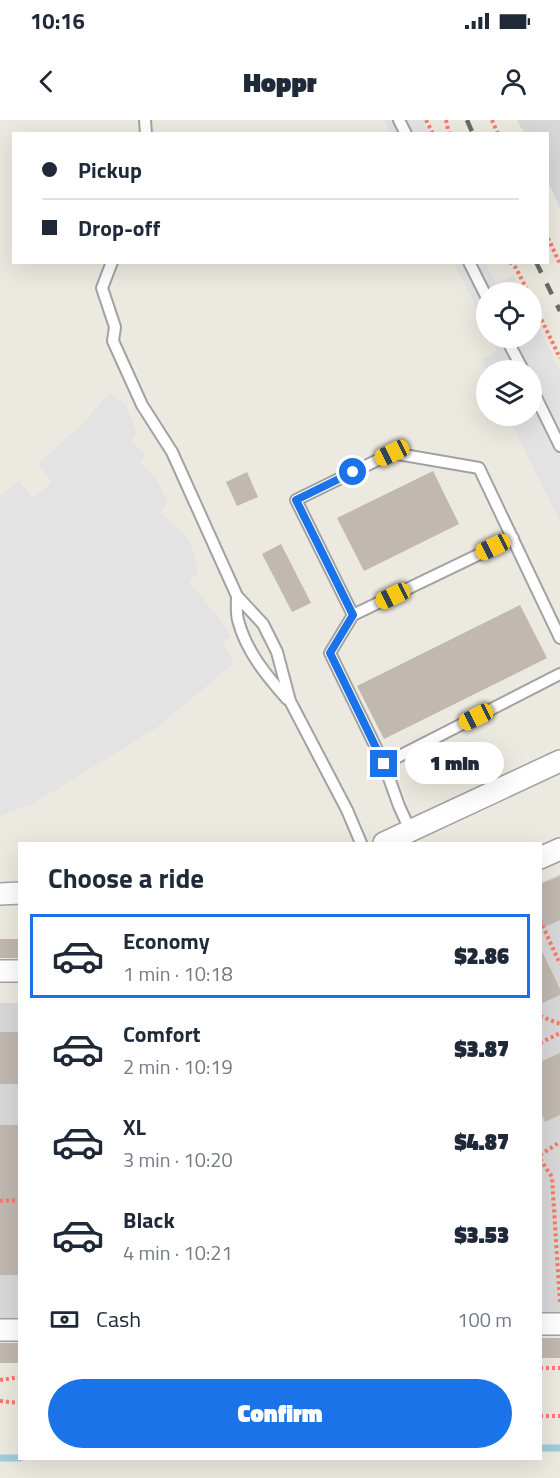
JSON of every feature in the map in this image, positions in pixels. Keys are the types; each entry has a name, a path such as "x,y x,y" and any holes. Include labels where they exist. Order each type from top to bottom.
{"street":[{"path":"386,842 560,761"},
{"path":"542,857 560,849"},
{"path":"0,894 18,893"},
{"path":"0,971 18,971"},
{"path":"542,1324 560,1324"},
{"path":"0,1330 18,1330"}],"lane":[{"path":"111,264 102,288 115,327 114,341 142,405 172,452 237,596 263,624 277,652 290,701 347,810 361,842"},
{"path":"471,264 479,282"},
{"path":"542,409 560,446"},
{"path":"353,615 296,500 392,453 479,468 560,638"},
{"path":"411,832 384,764 330,653 353,615 513,538"},
{"path":"237,596 237,618 255,660 290,701"},
{"path":"384,764 560,674"}],"path":[{"path":"549,240 560,264"},
{"path":"512,264 523,282"},
{"path":"542,320 560,357"},
{"path":"542,924 560,964"},
{"path":"542,1018 560,1023"},
{"path":"542,1042 560,1033"},
{"path":"542,1156 560,1142"},
{"path":"542,1160 552,1177 560,1310"},
{"path":"0,1201 18,1200"},
{"path":"542,1368 560,1368"},
{"path":"0,1380 18,1377"},
{"path":"0,1401 18,1403"},
{"path":"542,1416 560,1416"}],"shaded area":[{"path":"384,120 422,120 428,132 390,132"},
{"path":"517,120 560,120 560,208 549,184 549,132 523,132"},
{"path":"454,264 486,264 495,282 476,282 476,307"},
{"path":"513,276 516,282 500,282"},
{"path":"542,334 560,371 560,522 513,426 542,426 542,360 481,360 497,351 496,348 542,348"},
{"path":"110,393 126,405 137,433 132,441 146,455 140,462 155,477 168,502 160,512 190,540 198,573 189,582 231,636 223,643 234,663 155,729 34,803 0,816 0,496 19,481 33,498 52,482 38,464 81,425"},
{"path":"560,874 560,1312 542,1312 542,882"},
{"path":"0,1003 18,1003 18,1322 0,1322"}],"building":[{"path":"433,471 459,524 364,571 337,518"},
{"path":"247,472 258,497 237,506 226,482"},
{"path":"281,544 311,603 292,612 262,554"},
{"path":"520,605 547,658 384,739 357,686"},
{"path":"560,876 560,920 542,928 542,883"},
{"path":"0,939 18,939 18,958 0,958"},
{"path":"542,951 560,989 560,995 542,1003"},
{"path":"0,1032 18,1032 18,1084 0,1084"},
{"path":"560,1053 560,1115 545,1122 542,1114 542,1061"},
{"path":"0,1125 18,1125 18,1275 0,1275"},
{"path":"542,1338 560,1338 560,1358 542,1358"},
{"path":"0,1343 18,1343 18,1363 0,1363"}],"waterway":[{"path":"542,1448 560,1448"},
{"path":"0,1458 18,1458"}],"railway":[{"path":"467,120 472,132"},
{"path":"537,264 560,311"}],"route":[{"path":"353,472 296,500 353,615 330,653 384,764"}]}
